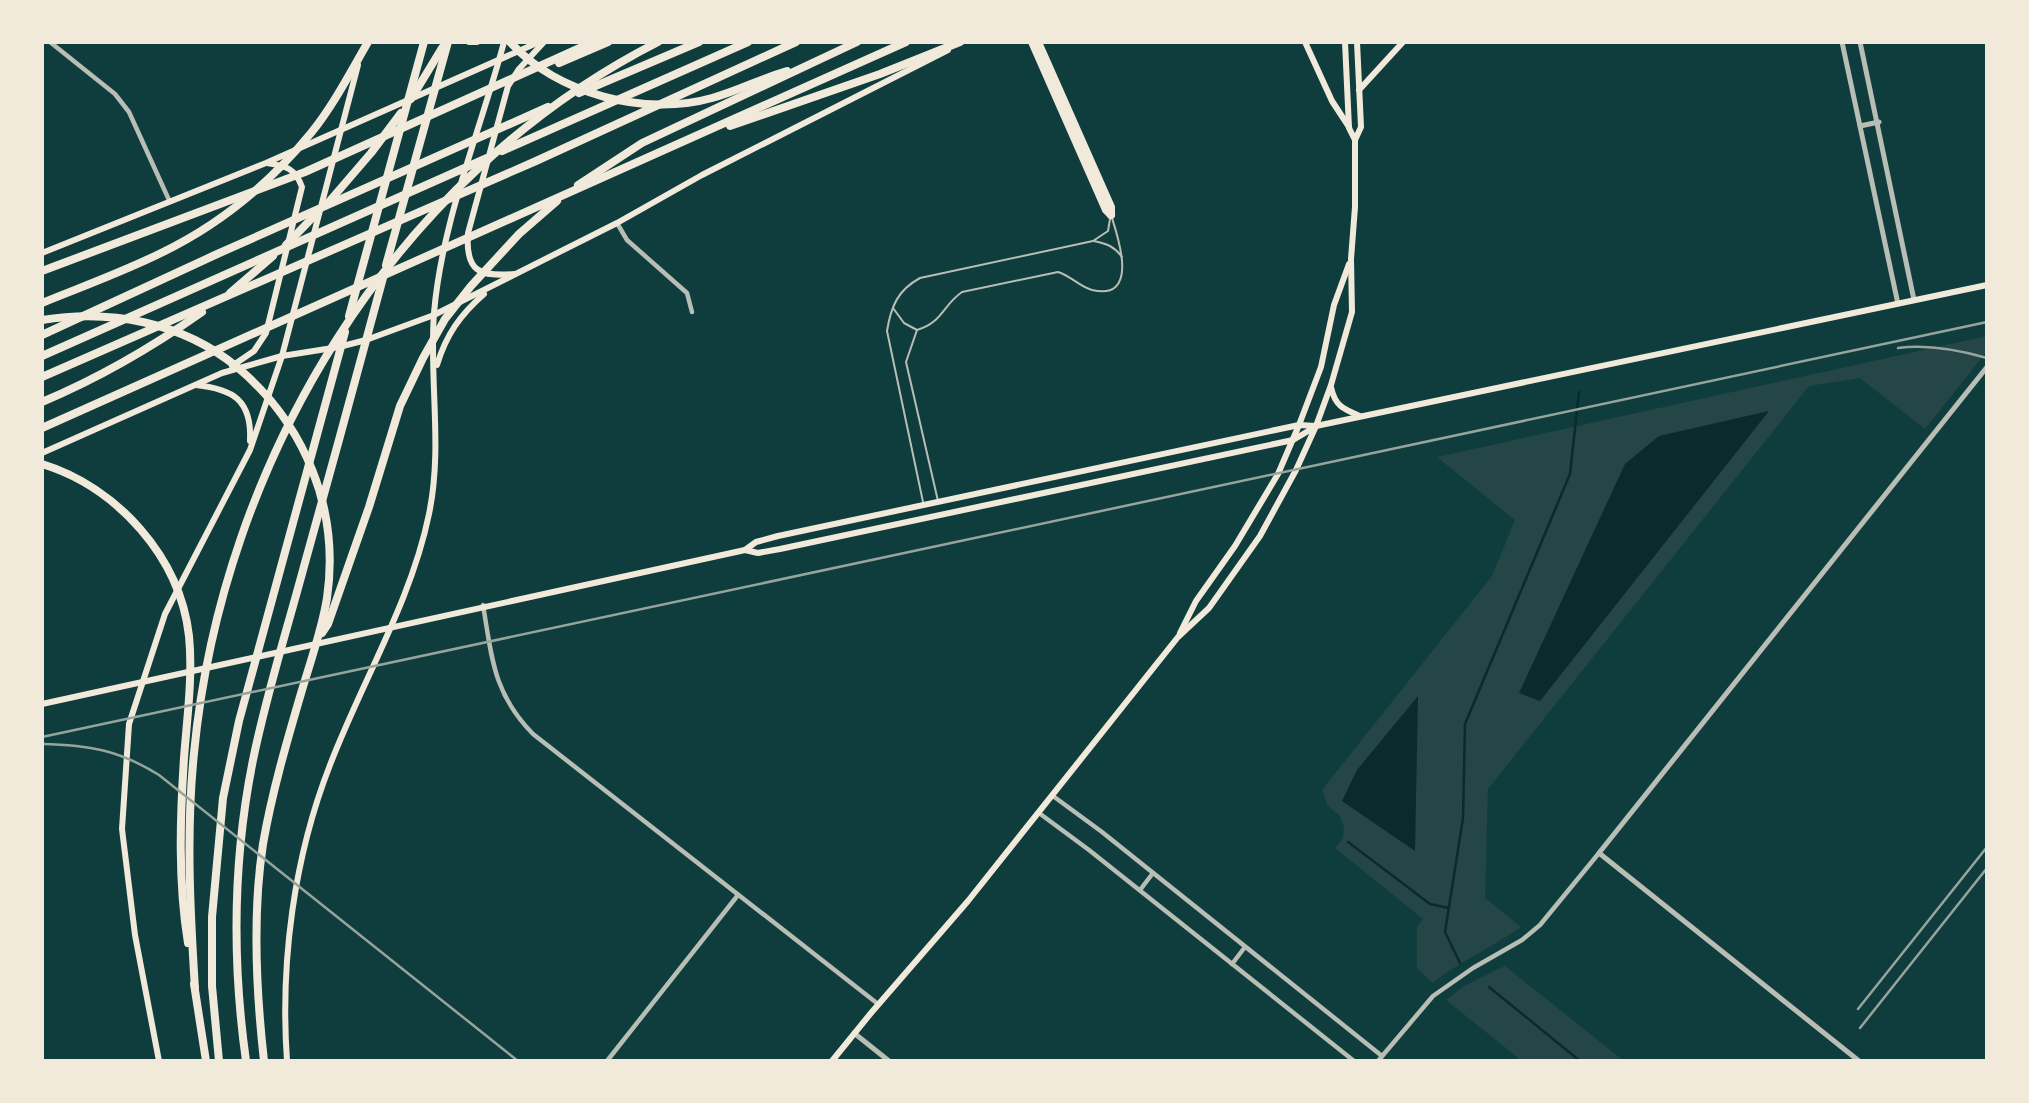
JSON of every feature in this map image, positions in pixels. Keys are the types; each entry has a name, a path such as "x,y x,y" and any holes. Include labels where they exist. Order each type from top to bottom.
{"highway":[{"path":"42,303 161,254 243,202 284,164 312,132 344,84 366,42"},
{"path":"219,1061 212,986 212,917 223,797 239,721 424,42"},
{"path":"42,402 78,387 160,341 228,295 281,250 338,192 371,153 411,99 447,42"},
{"path":"246,1061 238,990 236,917 240,849 252,765 447,42"},
{"path":"510,42 551,74 591,93 654,104 712,98 763,78 814,63"},
{"path":"578,52 593,42"},
{"path":"42,273 305,172 453,105 608,42"},
{"path":"195,989 190,808 200,703 232,563 271,461 294,413 370,290 409,241 450,197 496,153 544,114 601,75 658,42"},
{"path":"42,335 215,255 699,42"},
{"path":"42,356 748,42"},
{"path":"42,377 536,161 796,42"},
{"path":"316,645 328,624 369,507 400,406 445,319 471,286 519,234 563,195 604,167 642,143 857,42"},
{"path":"42,428 906,42"},
{"path":"662,152 962,42"},
{"path":"1032,42 1059,97"},
{"path":"1038,42 1106,210 1111,215"},
{"path":"42,320 89,315 135,320 194,340 227,360 273,402 295,434 306,455 324,507 329,538 327,600 276,781 260,863 257,918 264,1061"},
{"path":"42,464 86,484 118,506 159,555 175,584 183,608 191,660 181,816 182,877 186,933 206,1061"}],"main road":[{"path":"159,1061 135,935 122,829 129,724 165,614 250,450 282,356 366,42"},
{"path":"469,42 477,42"},
{"path":"287,1061 284,1007 292,912 313,812 330,764 409,582 421,546 435,482 437,434 434,315 449,230 504,42"},
{"path":"42,253 266,163 541,42"},
{"path":"519,274 494,276 474,267 467,253 468,233 508,86 541,42"},
{"path":"42,453 222,373 282,356 357,343 394,332 434,315 490,289 702,175 962,42"},
{"path":"1306,42 1332,101 1355,139"},
{"path":"1345,42 1349,128"},
{"path":"832,1061 947,926 1178,637 1209,608 1260,536 1296,470 1331,386 1352,312 1355,139 1361,127 1357,42"},
{"path":"1359,90 1403,42"},
{"path":"222,373 254,351 266,334 302,187 296,174 288,167 266,163"},
{"path":"1178,637 1196,601 1253,517 1278,474 1300,425 1321,367 1334,305 1351,259"},
{"path":"42,704 745,550 756,542 778,536 1300,425 1316,426 1362,417 1987,285"},
{"path":"434,374 443,344 455,323 490,289"},
{"path":"194,385 222,388 237,398 250,417 250,450"},
{"path":"1331,386 1336,403 1342,409 1362,417"},
{"path":"745,550 758,553 769,551 1293,440 1316,426"}],"street":[{"path":"50,42 115,94 129,112 169,201"},
{"path":"1842,42 1898,304"},
{"path":"1860,42 1879,122 1914,300"},
{"path":"1860,126 1879,122"},
{"path":"617,223 627,240 687,293 692,312"},
{"path":"1378,1061 1433,996 1464,974 1522,940 1540,925 1987,367"},
{"path":"483,606 500,689 526,727 878,1004"},
{"path":"1053,796 1382,1056"},
{"path":"1039,813 1354,1061"},
{"path":"1599,853 1858,1061"},
{"path":"1140,890 1153,873"},
{"path":"607,1061 738,895"},
{"path":"1232,964 1245,947"},
{"path":"854,1033 889,1061"}],"lane":[{"path":"935,516 924,505 887,331 892,307 902,289 920,278 1093,241 1108,231 1111,215"},
{"path":"938,502 906,362 917,330 937,321 952,300 962,292 1058,272 1070,275 1088,289 1099,291 1116,285 1124,265 1122,246 1111,215"},
{"path":"1093,241 1116,249 1123,258"},
{"path":"892,307 904,323 917,330"}],"shaded area":[{"path":"1987,336 1987,351 1925,429 1860,378 1809,386 1488,789 1485,898 1521,927 1433,983 1417,968 1417,927 1423,919 1335,848 1343,838 1344,827 1340,816 1328,806 1322,790 1492,576 1515,520 1437,457"},
{"path":"1769,411 1540,701 1519,693 1625,464 1659,436"},
{"path":"1418,696 1415,851 1342,801 1357,770"},
{"path":"1505,966 1624,1061 1522,1061 1446,1000 1464,986"}],"waterway":[{"path":"1460,963 1445,932 1463,818 1465,724 1570,474 1579,392"},
{"path":"1348,842 1430,904 1449,908"},
{"path":"1489,987 1580,1061"}],"railway":[{"path":"42,737 1987,322"},
{"path":"1898,348 1943,349 1987,358"},
{"path":"42,744 103,750 159,775 518,1061"},
{"path":"1858,1009 1987,847"},
{"path":"1860,1028 1987,868"}]}
